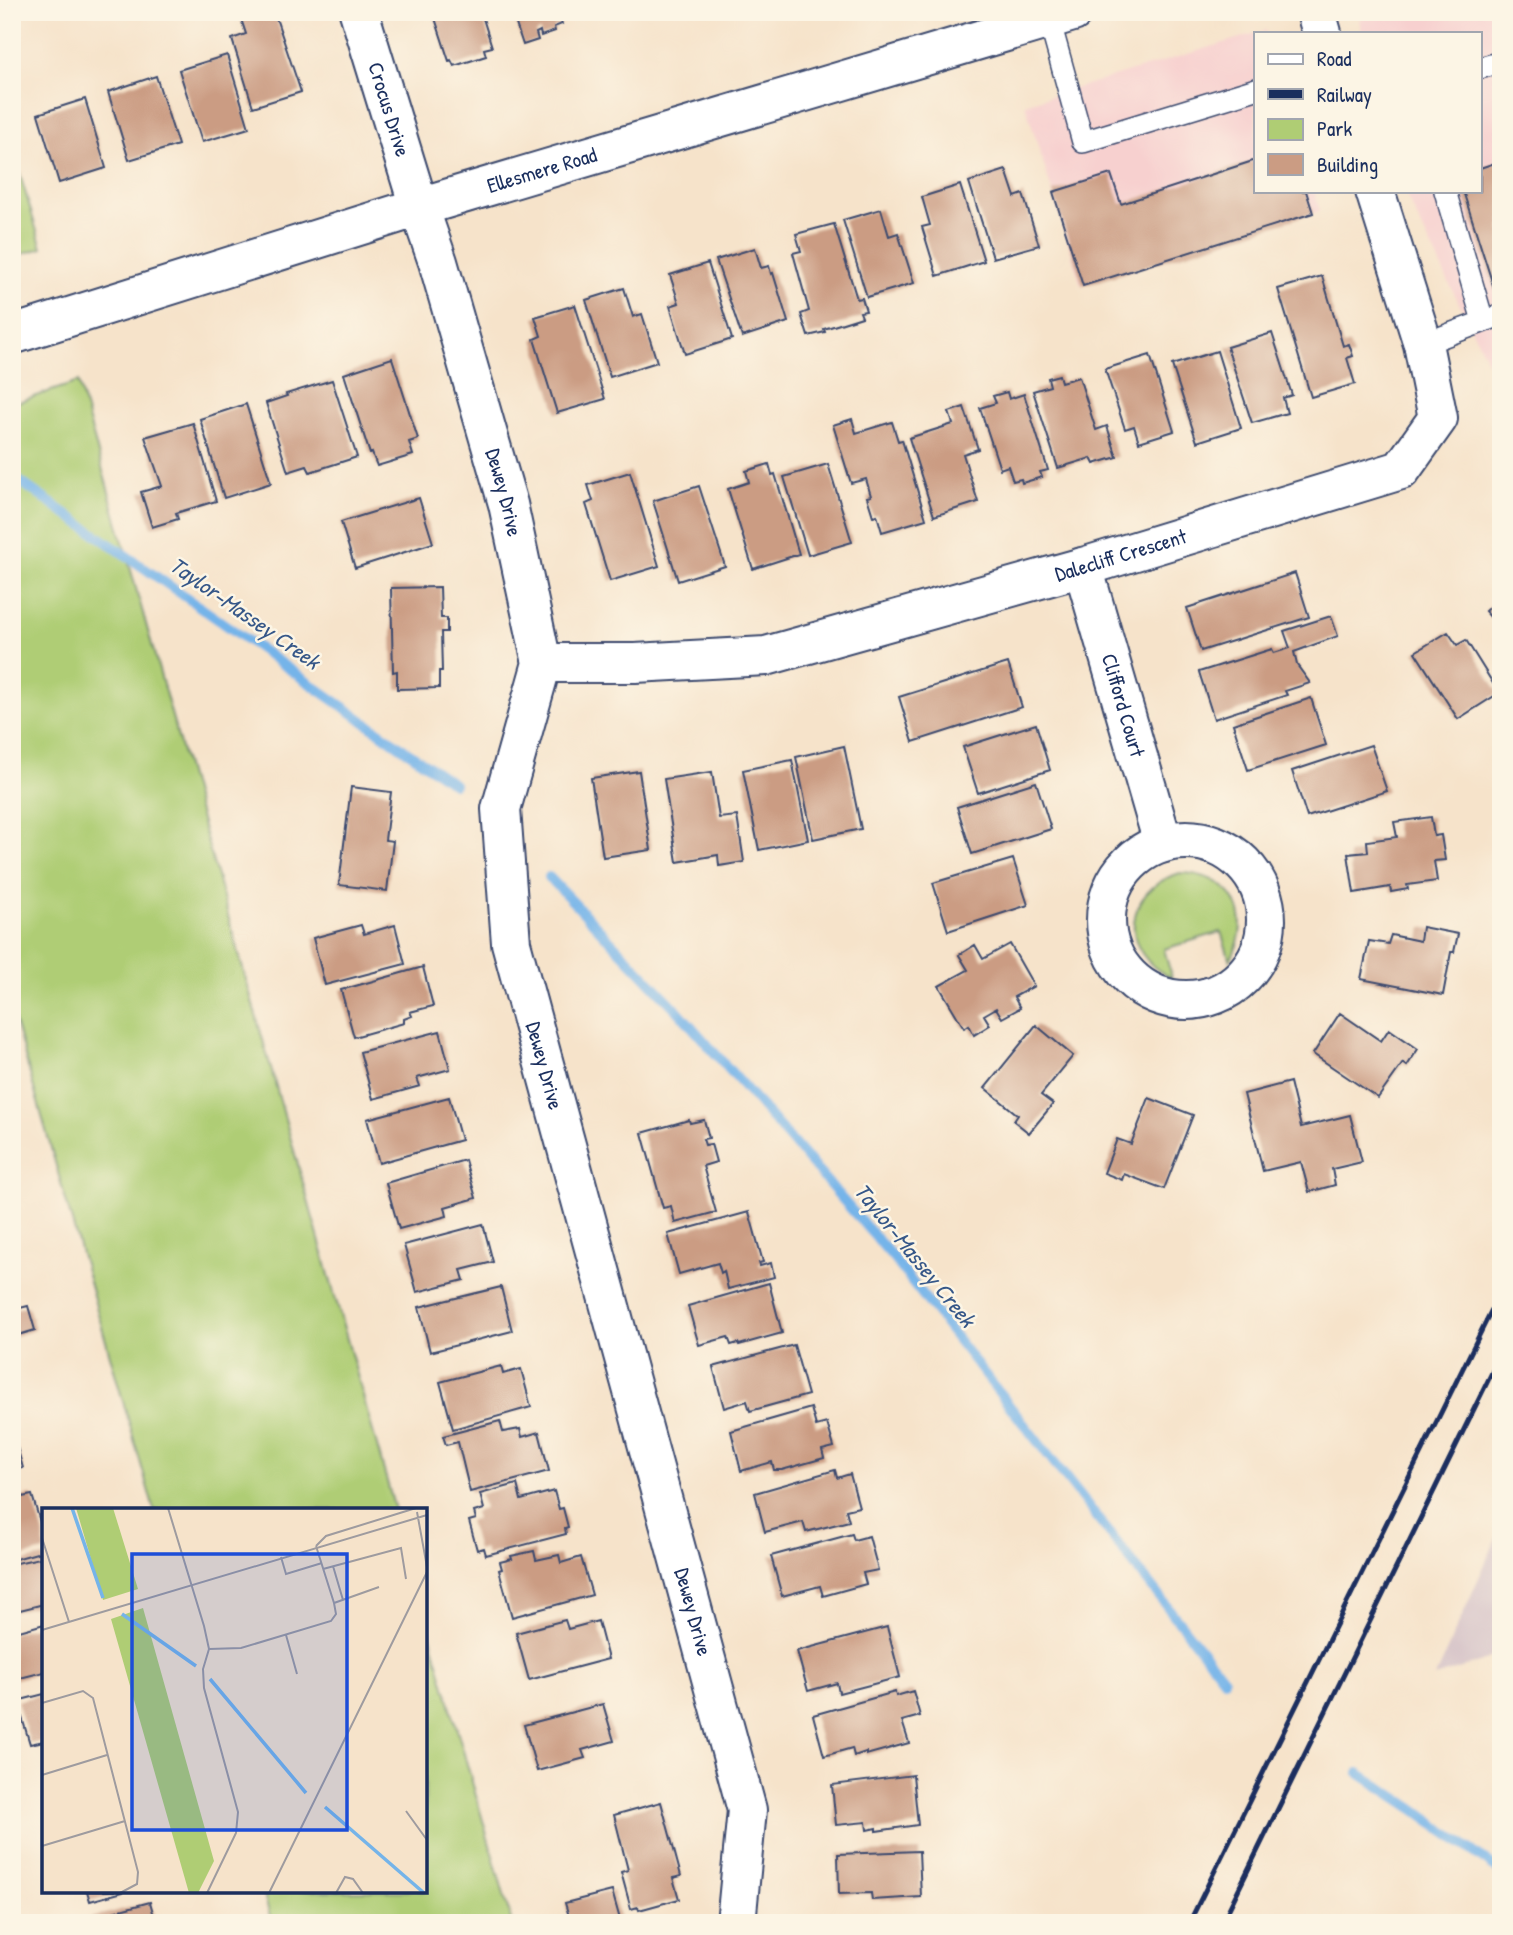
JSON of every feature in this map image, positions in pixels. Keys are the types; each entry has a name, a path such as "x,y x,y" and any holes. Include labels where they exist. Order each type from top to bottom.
{"street":[{"name":"Crocus Drive","path":"359,12 419,207"},
{"path":"1315,12 1322,32"},
{"name":"Ellesmere Road","path":"12,335 419,207 1061,16"},
{"name":"Dalecliff Crescent","path":"542,663 635,663 766,656 1083,567 1401,470 1438,418 1423,344 1375,192"},
{"name":"Dewey Drive","path":"419,207 438,262 508,504 542,663 501,809 511,943 747,1810 736,1923"},
{"name":"Clifford Court","path":"1083,567 1163,843"},
{"path":"1190,839 1217,845 1241,860 1258,882 1266,908 1265,936 1255,961 1237,982 1213,995 1186,1000 1159,995 1137,983 1120,965 1109,942 1106,917 1110,893 1122,871 1140,854 1163,843 1190,839"}],"lane":[{"path":"1061,16 1083,142 1254,90"},
{"path":"1482,67 1501,62"},
{"path":"1423,344 1492,318 1445,192"}],"shaded area":[{"path":"1377,12 1501,12 1501,389 1404,192 1482,192 1482,32 1362,32 1359,19"},
{"path":"1254,34 1254,192 1314,192 1320,211 1081,285 1025,104"},
{"path":"1501,1528 1501,1654 1435,1677"}],"green space":[{"path":"12,148 42,248 12,257"},
{"path":"78,382 394,1508 153,1508 12,1011 12,404"},
{"path":"1180,873 1213,880 1225,889 1234,900 1241,928 1238,944 1230,960 1221,932 1164,949 1172,978 1154,967 1142,953 1135,938 1134,922 1138,907 1147,893 1161,881"},
{"path":"427,1623 512,1923 272,1923 264,1893 427,1893"}],"building":[{"path":"254,12 274,12 301,92 253,107 232,39 246,34 240,16"},
{"path":"433,12 481,12 492,47 484,49 486,56 454,66 451,60 449,61"},
{"path":"512,12 558,12 562,24 554,27 555,31 541,36 540,31 536,33 538,40 523,45"},
{"path":"227,55 249,128 202,142 179,70"},
{"path":"156,76 178,145 129,160 108,92"},
{"path":"85,99 106,168 59,183 38,114"},
{"path":"1254,161 1254,192 1306,192 1313,213 1083,286 1053,192 1111,174 1121,204"},
{"path":"1501,161 1501,290 1495,291 1463,192 1482,192 1482,167"},
{"path":"1006,170 1015,197 1023,194 1039,245 993,258 969,182"},
{"path":"960,185 984,261 937,276 922,227 930,225 922,197"},
{"path":"881,209 889,236 898,233 914,283 867,297 843,220"},
{"path":"834,224 857,299 862,298 866,311 860,312 862,317 808,336 801,314 809,311 793,253 801,251 796,234"},
{"path":"755,248 761,268 769,266 771,274 773,273 788,322 742,337 716,260"},
{"path":"708,263 732,339 685,354 670,306 679,303 670,275"},
{"path":"1322,276 1343,346 1349,344 1353,356 1347,358 1355,384 1311,397 1278,289"},
{"path":"624,288 633,317 642,314 657,362 610,377 586,300"},
{"path":"575,305 605,399 557,413 534,339 541,336 535,317"},
{"path":"1272,333 1292,395 1283,398 1287,413 1252,423 1227,347"},
{"path":"1217,351 1241,428 1197,442 1172,365"},
{"path":"1150,355 1174,431 1139,442 1134,426 1125,429 1105,369"},
{"path":"392,358 418,439 409,442 413,455 377,466 372,453 370,454 344,374"},
{"path":"1059,375 1061,382 1079,377 1096,430 1107,426 1117,457 1094,464 1091,458 1058,468 1033,391 1050,386 1048,378"},
{"path":"332,380 357,457 310,472 307,466 288,472 266,403"},
{"path":"1007,392 1009,399 1024,394 1048,470 1040,472 1042,477 1022,483 1021,479 1013,481 1008,466 1000,469 980,408 996,403 993,396"},
{"path":"246,404 271,483 224,498 200,419"},
{"path":"964,407 978,449 963,454 978,502 934,516 909,438 953,424 949,412"},
{"path":"852,419 856,433 892,422 898,441 902,440 926,519 882,532 877,515 873,516 867,497 871,496 866,479 851,483 833,425"},
{"path":"193,423 216,501 176,513 178,519 152,527 141,492 162,486 145,437"},
{"path":"769,464 772,475 775,474 799,554 753,569 728,489 749,482 746,471"},
{"path":"828,464 852,542 808,555 784,477"},
{"path":"630,472 659,566 610,581 586,504 593,501 588,485"},
{"path":"699,486 725,566 678,581 653,501"},
{"path":"419,498 433,543 355,568 341,522"},
{"path":"1295,573 1309,617 1201,651 1187,608"},
{"path":"440,587 441,618 447,618 447,632 441,632 442,671 439,671 439,688 397,689 397,671 393,672 391,588"},
{"path":"1501,596 1501,629 1485,611"},
{"path":"1331,616 1338,636 1294,652 1297,665 1310,683 1285,691 1287,695 1214,719 1199,672 1272,649 1274,653 1290,648 1284,631"},
{"path":"1448,632 1457,645 1466,640 1499,693 1458,719 1415,652"},
{"path":"1008,663 1022,707 913,742 899,697"},
{"path":"1311,698 1326,745 1248,770 1233,724"},
{"path":"1036,724 1050,770 978,793 963,747"},
{"path":"1371,745 1387,791 1307,817 1292,771"},
{"path":"844,746 861,829 813,839 796,757"},
{"path":"792,760 808,840 759,850 743,770"},
{"path":"639,771 651,850 603,857 591,778"},
{"path":"712,772 719,818 737,816 744,862 719,866 718,855 677,862 664,779"},
{"path":"1036,782 1051,829 972,854 957,807"},
{"path":"351,787 391,792 385,840 393,841 387,891 339,885"},
{"path":"1431,817 1434,836 1441,835 1445,860 1434,861 1437,881 1407,885 1408,889 1391,892 1390,887 1354,893 1348,854 1368,852 1367,841 1397,837 1394,822"},
{"path":"1013,859 1028,905 948,931 933,883"},
{"path":"361,925 364,934 395,925 405,964 325,985 313,938"},
{"path":"1422,927 1458,934 1454,952 1451,952 1443,995 1361,979 1369,941 1388,944 1391,935 1420,941"},
{"path":"1010,944 1034,986 1014,997 1020,1008 1002,1018 996,1008 984,1015 990,1025 974,1035 969,1025 964,1028 939,986 968,970 959,955 975,945 983,959"},
{"path":"423,967 433,1006 410,1012 412,1016 404,1019 404,1023 354,1037 341,990"},
{"path":"1340,1013 1381,1041 1389,1029 1418,1049 1407,1066 1403,1063 1378,1098 1313,1054"},
{"path":"1036,1025 1073,1056 1041,1095 1053,1104 1029,1133 1014,1121 1018,1115 985,1088"},
{"path":"440,1031 450,1069 417,1078 420,1086 373,1099 360,1052"},
{"path":"1290,1082 1301,1127 1350,1115 1362,1162 1332,1169 1335,1185 1309,1192 1301,1162 1263,1171 1244,1094"},
{"path":"449,1097 461,1140 379,1163 367,1119"},
{"path":"1149,1098 1193,1115 1164,1189 1124,1174 1122,1180 1104,1173 1117,1139 1131,1144"},
{"path":"689,1120 690,1123 704,1120 709,1138 703,1139 705,1145 711,1144 716,1162 703,1166 716,1212 675,1223 671,1206 663,1208 642,1133"},
{"path":"465,1160 476,1198 445,1207 447,1216 399,1229 386,1183"},
{"path":"749,1212 763,1262 759,1263 760,1266 771,1263 774,1277 728,1289 724,1271 721,1273 718,1263 679,1274 668,1234"},
{"path":"483,1224 493,1262 461,1270 464,1280 417,1292 404,1245"},
{"path":"769,1283 782,1333 739,1345 731,1345 728,1337 699,1345 688,1306"},
{"path":"501,1287 512,1331 430,1352 419,1307"},
{"path":"28,1306 35,1330 12,1337 12,1310"},
{"path":"794,1345 808,1395 750,1411 747,1401 724,1408 713,1367"},
{"path":"501,1366 503,1374 521,1369 531,1407 453,1429 440,1382"},
{"path":"811,1408 816,1426 827,1423 834,1447 822,1450 824,1458 782,1470 774,1470 772,1462 741,1471 731,1431"},
{"path":"500,1421 503,1432 520,1429 522,1437 539,1432 549,1471 470,1492 458,1442 446,1445 443,1436"},
{"path":"12,1430 23,1468 12,1471"},
{"path":"835,1470 837,1478 850,1474 859,1507 846,1510 849,1521 806,1532 803,1522 765,1532 755,1493"},
{"path":"517,1484 521,1500 554,1491 559,1509 563,1508 568,1527 565,1528 566,1534 486,1555 484,1548 477,1550 469,1521 476,1519 474,1512 484,1509 480,1494"},
{"path":"16,1495 17,1498 32,1495 42,1528 42,1552 12,1560 12,1496"},
{"path":"852,1534 854,1540 869,1536 878,1570 863,1573 866,1584 823,1596 820,1586 782,1596 771,1556"},
{"path":"534,1551 536,1560 559,1555 561,1563 581,1557 592,1595 512,1617 499,1570 502,1569 500,1562 512,1559 511,1556"},
{"path":"42,1557 42,1604 12,1612 12,1564"},
{"path":"565,1620 568,1629 598,1621 608,1659 529,1680 516,1633"},
{"path":"42,1625 42,1672 12,1680 12,1633"},
{"path":"887,1627 900,1677 839,1693 837,1683 808,1691 797,1651"},
{"path":"913,1691 920,1716 902,1721 909,1743 866,1755 866,1752 854,1756 852,1748 824,1756 813,1715 895,1692 896,1696"},
{"path":"42,1695 42,1741 30,1744 17,1701"},
{"path":"603,1704 614,1741 582,1750 585,1758 537,1771 524,1725"},
{"path":"913,1775 918,1825 876,1831 876,1828 867,1830 866,1822 836,1825 832,1785"},
{"path":"661,1802 681,1876 673,1878 679,1899 639,1910 638,1907 631,1909 621,1872 628,1870 614,1815"},
{"path":"919,1851 921,1897 872,1900 871,1893 839,1894 838,1854"},
{"path":"612,1891 621,1923 571,1923 565,1903"},
{"path":"88,1893 119,1893 90,1901"},
{"path":"150,1902 156,1923 84,1923 83,1920"}],"waterway":[{"name":"Taylor-Massey Creek","path":"12,476 454,784"},
{"name":"Taylor-Massey Creek","path":"549,877 679,1012 891,1255 1224,1679"},
{"name":"Taylor-Massey Creek","path":"1359,1773 1501,1872"}],"railway":[{"path":"1189,1923 1501,1291"},
{"path":"1222,1923 1501,1354"}]}
